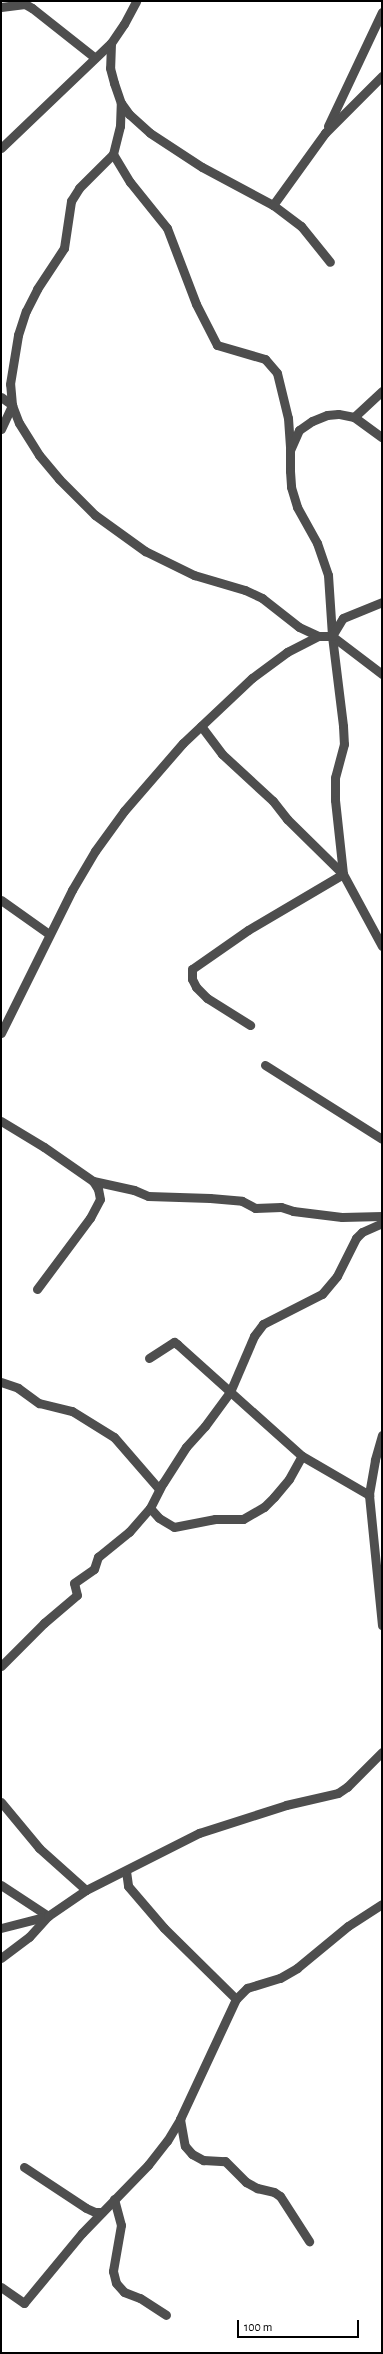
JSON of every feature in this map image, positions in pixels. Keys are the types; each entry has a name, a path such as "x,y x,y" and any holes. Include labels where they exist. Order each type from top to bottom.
{"street":[{"path":"1,148 111,42 124,24 136,1"},
{"path":"1,7 25,4 94,57"},
{"path":"325,133 382,12"},
{"path":"111,42 110,68 121,103 120,126 113,154 78,188 71,201 64,248 37,289 26,311 18,335 10,384 12,405 19,423 39,455 59,479 95,515 145,551 194,575 245,590 262,598 299,627 318,636 332,636 382,674"},
{"path":"272,205 325,133 382,76"},
{"path":"121,103 150,133 202,167 272,205 301,226 330,262"},
{"path":"113,154 130,182 167,228 196,304 217,345 265,359 277,372 288,418 291,486 297,507 317,543 328,575 332,636 344,744 335,778 335,800 343,874"},
{"path":"354,417 382,391"},
{"path":"1,396 12,405"},
{"path":"1,429 12,405"},
{"path":"290,450 299,430 312,421 338,414 354,417 382,437"},
{"path":"332,636 343,618 382,602"},
{"path":"1,1033 49,934 95,851 124,810 183,743 252,678 287,652 318,636"},
{"path":"201,726 222,754 274,801 287,819 343,874 382,946"},
{"path":"250,1025 207,998 196,987 192,979 192,969 248,930 343,874"},
{"path":"1,900 49,934"},
{"path":"265,1065 382,1139"},
{"path":"1,1121 37,1143 93,1181 134,1190 148,1196 210,1198 242,1201 255,1208 281,1207 293,1211 342,1217 382,1216"},
{"path":"37,1290 90,1218 100,1199 98,1190 93,1181"},
{"path":"1,1666 44,1623 77,1595 74,1583 94,1569 98,1557 129,1532 150,1508 186,1447 206,1426 230,1392 254,1336 263,1324 322,1294 337,1276 356,1238 362,1232 382,1223"},
{"path":"149,1358 174,1342 178,1344 302,1456 369,1495"},
{"path":"1,1382 18,1388 39,1403 72,1411 114,1437 160,1489"},
{"path":"382,1435 375,1460 369,1495 381,1591 382,1625"},
{"path":"150,1508 159,1518 174,1526 215,1520 243,1519 264,1507 274,1497 289,1478 302,1456"},
{"path":"1,1958 29,1937 48,1916 86,1890 199,1833 286,1805 338,1793 347,1787 382,1752"},
{"path":"1,1802 38,1848 86,1890"},
{"path":"126,1870 128,1886 164,1928 236,1999"},
{"path":"1,1885 48,1916"},
{"path":"1,2287 24,2303 102,2212 148,2164 167,2141 180,2119 236,1999 246,1988 280,1978 297,1968 348,1926 382,1904"},
{"path":"1,1928 48,1916"},
{"path":"180,2119 185,2146 192,2154 204,2160 225,2161 246,2182 257,2188 274,2192 280,2196 308,2241"},
{"path":"24,2167 86,2208 95,2212 102,2212"},
{"path":"114,2199 122,2225 113,2271 116,2283 124,2292 140,2298 166,2316"}]}
